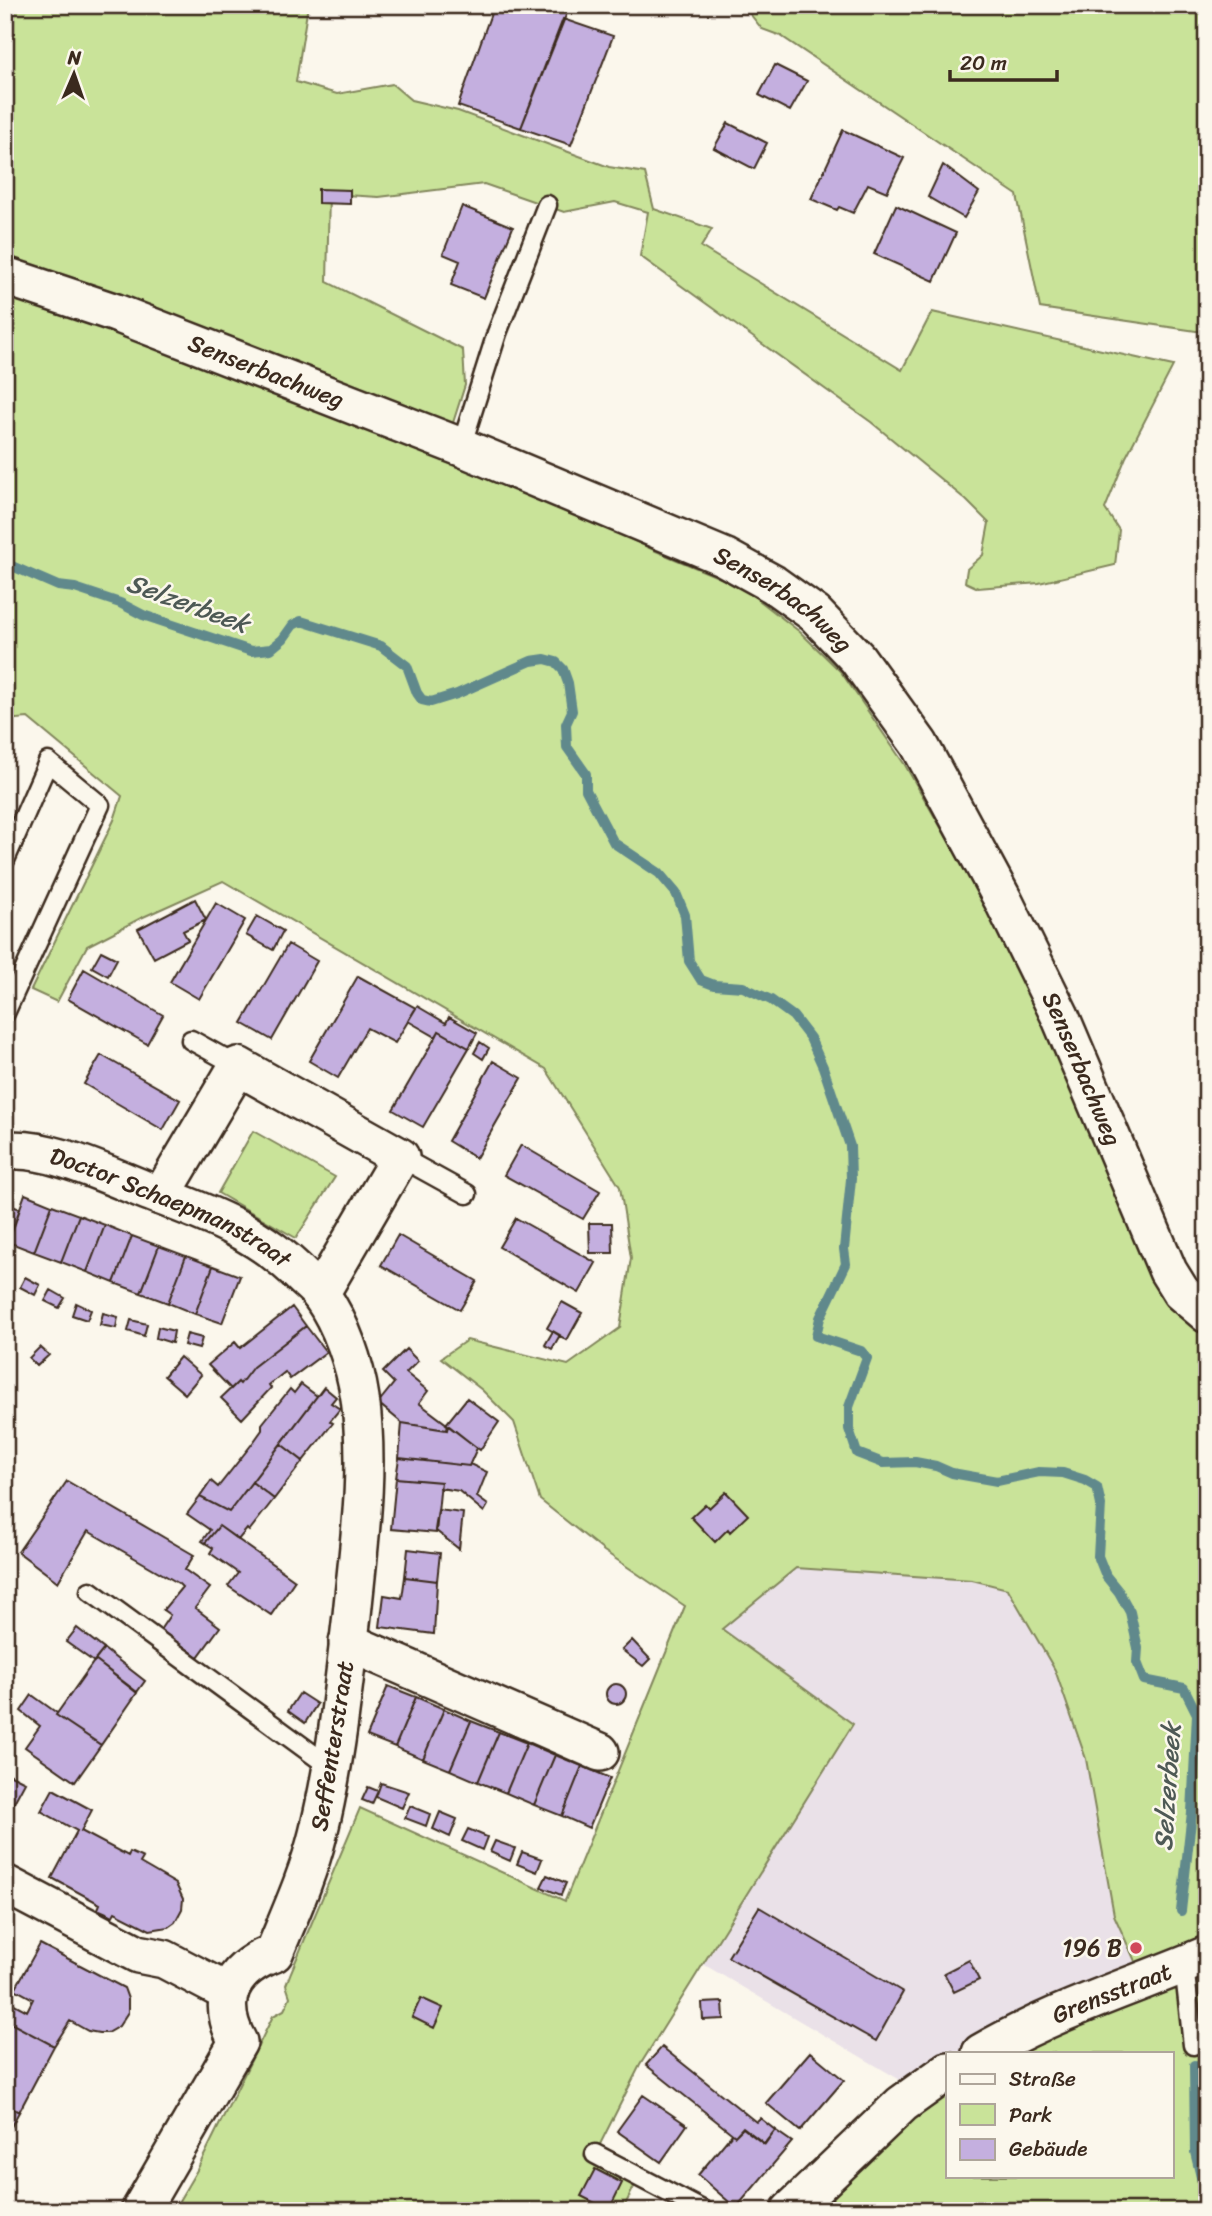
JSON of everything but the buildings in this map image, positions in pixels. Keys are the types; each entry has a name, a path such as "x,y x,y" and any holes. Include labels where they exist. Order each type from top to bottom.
{"street":[{"name":"Senserbachweg","path":"5,276 116,313 461,447 724,558 773,584 815,614 857,658 919,744 1003,900 1060,1016 1168,1271 1181,1292 1207,1314"},
{"path":"161,1196 238,1066 401,1157 320,1294"},
{"name":"Doctor Schaepmanstraat","path":"5,1151 45,1152 242,1230 281,1255 320,1294"},
{"name":"Seffenterstraat","path":"229,1993 247,1966 274,1953 300,1892 333,1769 359,1548 364,1445 360,1396 349,1354 320,1294"},
{"name":"Seffenterstraat","path":"348,1642 600,1752"},
{"path":"5,1884 138,1954 164,1959 229,1993 229,2025 238,2042 140,2211"},
{"name":"Grensstraat","path":"983,2052 1038,2022 1195,1960"},
{"path":"790,2211 902,2104 946,2072"}],"lane":[{"path":"461,447 496,333 547,205"},
{"path":"5,860 48,762 100,805 12,980 5,1013"},
{"path":"191,1040 238,1066"},
{"path":"401,1157 467,1194"},
{"path":"90,1591 333,1769"},
{"path":"1193,2045 1195,1960"},
{"path":"595,2154 705,2211"}],"shaded area":[{"path":"796,1568 972,1580 1008,1589 1055,1670 1086,1759 1114,1915 1140,1972 961,2052 946,2052 907,2084 703,1964 852,1725 721,1629"}],"green space":[{"path":"5,5 308,5 296,82 337,94 392,84 411,100 458,111 609,167 645,173 654,209 712,229 701,247 902,370 932,312 1173,366 1126,457 1105,509 1119,530 1115,565 1039,583 978,588 965,582 967,569 983,555 989,523 966,500 871,422 640,256 648,212 615,202 564,212 484,184 379,197 329,194 327,282 463,350 465,385 451,429 5,261"},
{"path":"743,5 1207,5 1207,331 1040,308 1017,195 781,36 762,29"},
{"path":"5,285 467,463 656,551 742,587 800,632 841,672 905,765 1014,955 1093,1118 1139,1251 1171,1304 1207,1337 1207,2211 806,2211 946,2089 946,2178 1174,2178 1174,2052 1004,2052 1140,1972 1114,1915 1086,1759 1055,1670 1008,1589 972,1580 796,1568 722,1629 853,1724 640,2065 591,2162 635,2185 622,2211 173,2211 197,2170 273,2016 284,2010 287,2004 290,1997 286,1985 360,1808 565,1901 685,1606 604,1551 540,1500 514,1422 482,1390 441,1358 467,1340 568,1365 620,1328 631,1258 620,1187 546,1069 223,881 87,946 57,1002 31,990 114,820 122,796 28,718 5,720"},
{"path":"253,1131 335,1177 296,1238 218,1193"}],"waterway":[{"name":"Selzerbeek","path":"5,563 58,586 75,588 120,603 143,615 251,651 271,649 293,625 301,621 381,646 407,666 417,693 422,700 431,702 457,694 531,661 545,659 556,662 563,669 572,711 566,724 567,747 586,774 586,790 614,843 659,873 676,893 685,915 689,961 701,980 714,985 743,987 771,1000 793,1016 810,1038 823,1067 850,1146 851,1179 844,1249 846,1264 820,1318 816,1336 861,1351 867,1358 849,1407 849,1429 857,1453 883,1463 915,1462 936,1466 952,1473 997,1481 1039,1472 1063,1473 1097,1487 1101,1505 1098,1556 1106,1576 1130,1612 1138,1648 1137,1662 1144,1680 1184,1688 1197,1714 1192,1812 1181,1911"},
{"path":"1194,2065 1195,2152 1207,2202"}],"place":[{"name":"196 B","path":"1136,1948"}]}
